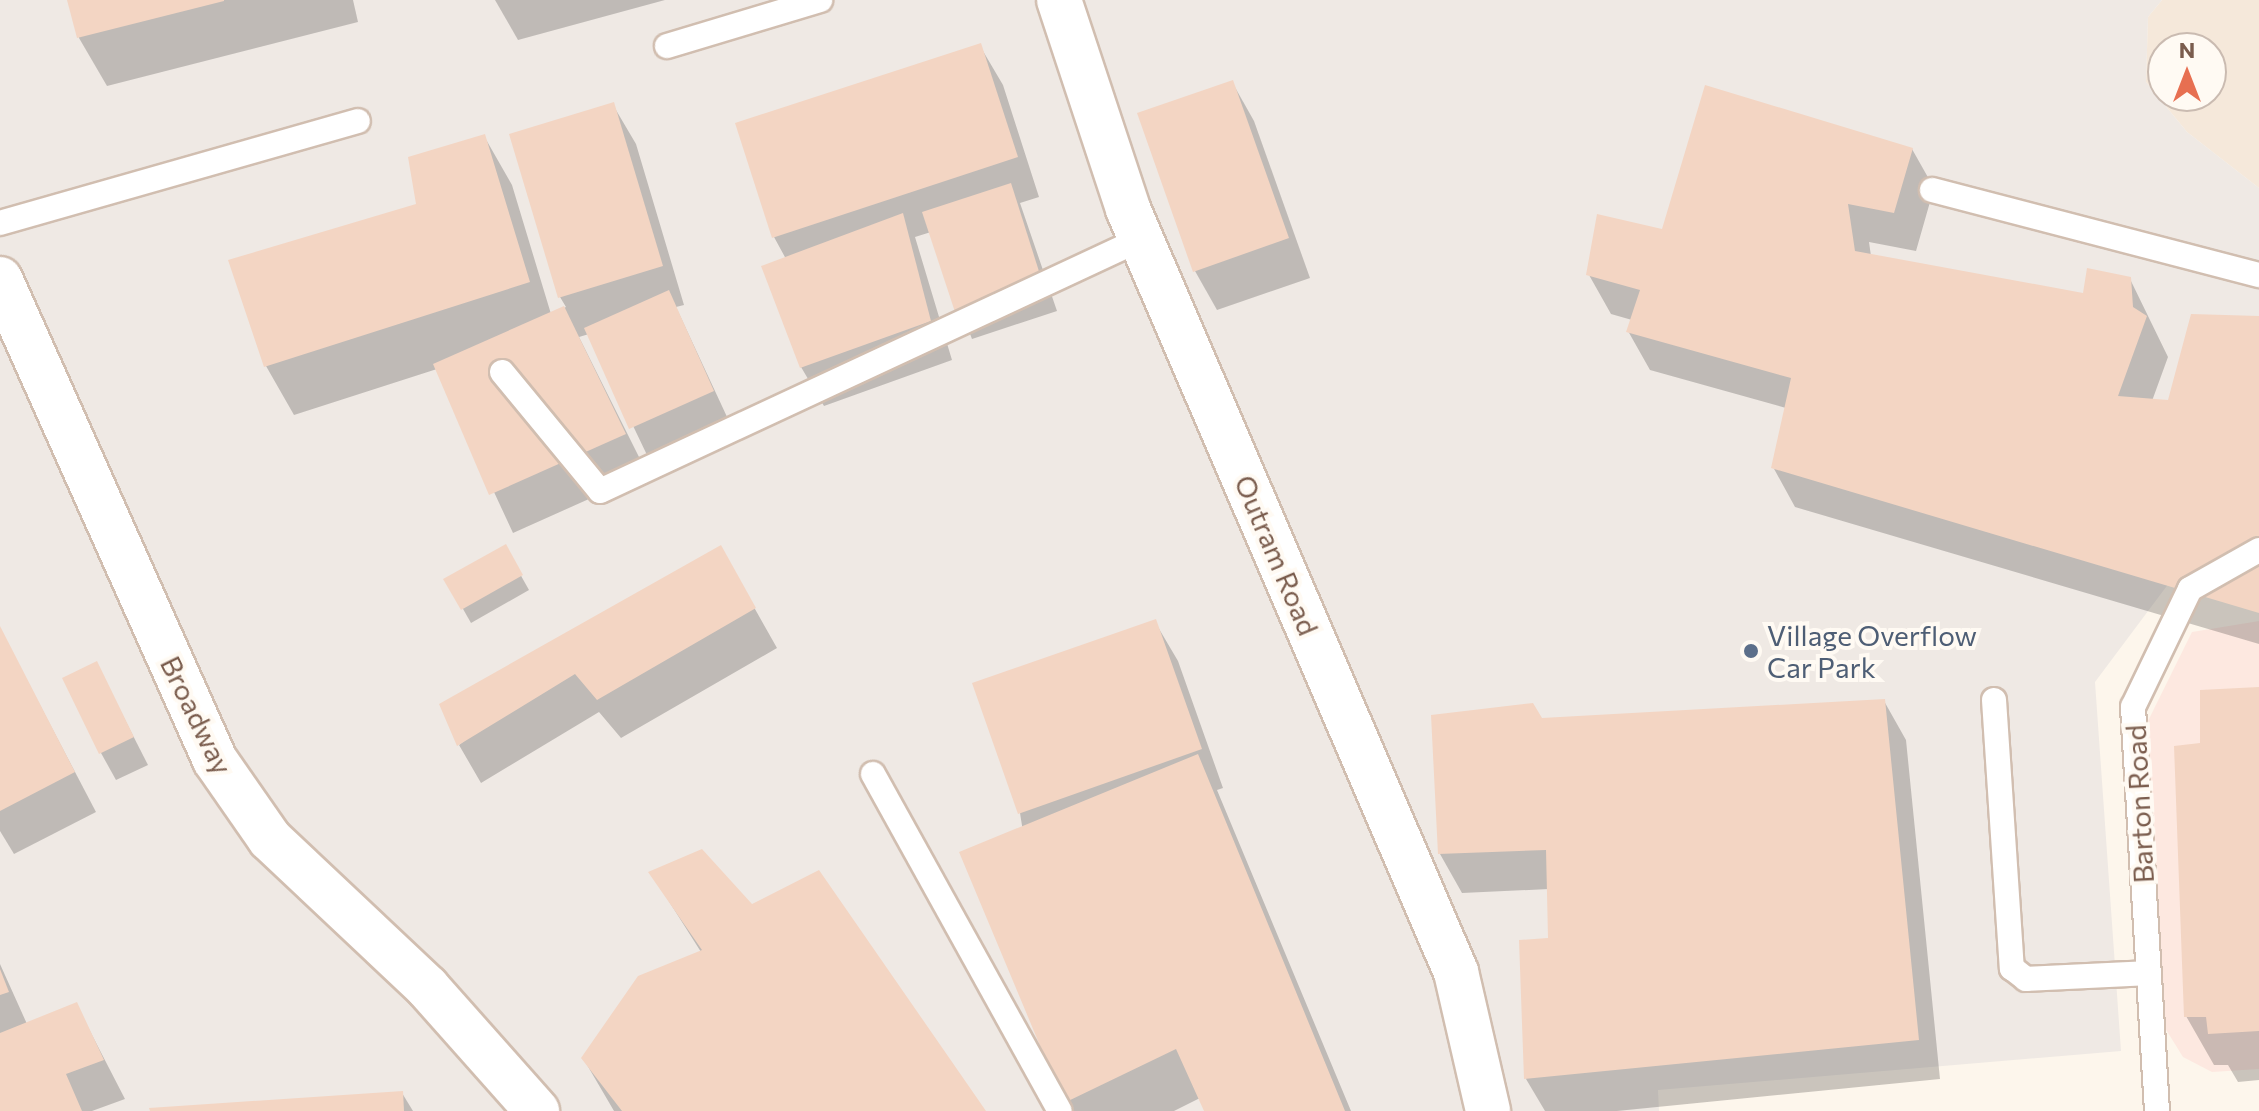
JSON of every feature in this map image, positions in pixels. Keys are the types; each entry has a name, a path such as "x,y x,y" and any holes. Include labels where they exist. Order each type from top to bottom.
{"street":[{"name":"Outram Road","path":"1059,0 1141,239 1456,972 1488,1111"},
{"name":"Broadway","path":"0,279 215,760 270,839 427,987 537,1111"}],"lane":[{"path":"667,46 820,0"},
{"path":"0,223 358,121"},
{"path":"1932,190 2259,275"},
{"path":"502,372 600,491 1141,239"},
{"name":"Barton Road","path":"2157,1111 2133,707 2190,589 2259,550"},
{"path":"1994,700 2012,968 2026,979 2149,973"},
{"path":"873,774 1060,1111"}],"shaded area":[{"path":"0,0 2162,0 2148,17 2147,112 2171,112 2187,132 2259,188 2259,529 2175,575 2095,682 2121,1051 1658,1090 1659,1111 0,1111"},
{"path":"2162,0 2259,0 2259,188 2187,132 2171,112 2227,112 2227,32 2148,32 2148,17"},
{"path":"2259,621 2259,1069 2212,1072 2183,1057 2165,1028 2145,727 2192,632"}],"building":[{"path":"67,0 224,0 224,1 77,38"},
{"path":"981,43 1018,157 772,238 735,123"},
{"path":"1233,80 1289,238 1193,272 1137,113"},
{"path":"1705,85 1913,148 1894,213 1848,204 1855,251 2083,293 2087,268 2131,277 2133,307 2147,316 2118,396 2168,400 2191,314 2259,316 2259,613 1771,468 1791,378 1626,332 1640,290 1586,275 1597,214 1662,229"},
{"path":"614,102 663,266 558,298 509,134"},
{"path":"485,134 530,282 264,367 228,260 416,204 408,157"},
{"path":"1011,183 1043,284 955,312 922,212"},
{"path":"903,213 931,321 800,368 761,266"},
{"path":"669,290 714,391 629,429 584,328"},
{"path":"564,306 626,434 489,495 433,364"},
{"path":"506,544 523,575 461,610 443,579"},
{"path":"721,545 756,608 597,700 575,674 457,746 439,704"},
{"path":"1156,619 1202,749 1018,814 972,683"},
{"path":"0,626 75,772 0,811"},
{"path":"97,661 134,737 99,754 62,678"},
{"path":"2259,687 2259,1031 2208,1034 2206,1017 2184,1017 2174,746 2200,743 2200,690"},
{"path":"1885,699 1919,1040 1524,1079 1519,940 1548,938 1546,850 1438,854 1431,715 1533,703 1542,718"},
{"path":"1198,754 1345,1111 1204,1111 1176,1049 1064,1103 959,852"},
{"path":"702,849 752,904 819,870 986,1111 622,1111 581,1058 638,976 702,950 648,872"},
{"path":"0,969 9,992 0,995"},
{"path":"77,1002 104,1060 66,1074 82,1111 0,1111 0,1033"},
{"path":"403,1091 404,1111 150,1111 149,1108"}],"place":[{"name":"Village Overflow Car Park","path":"1751,651"}]}
